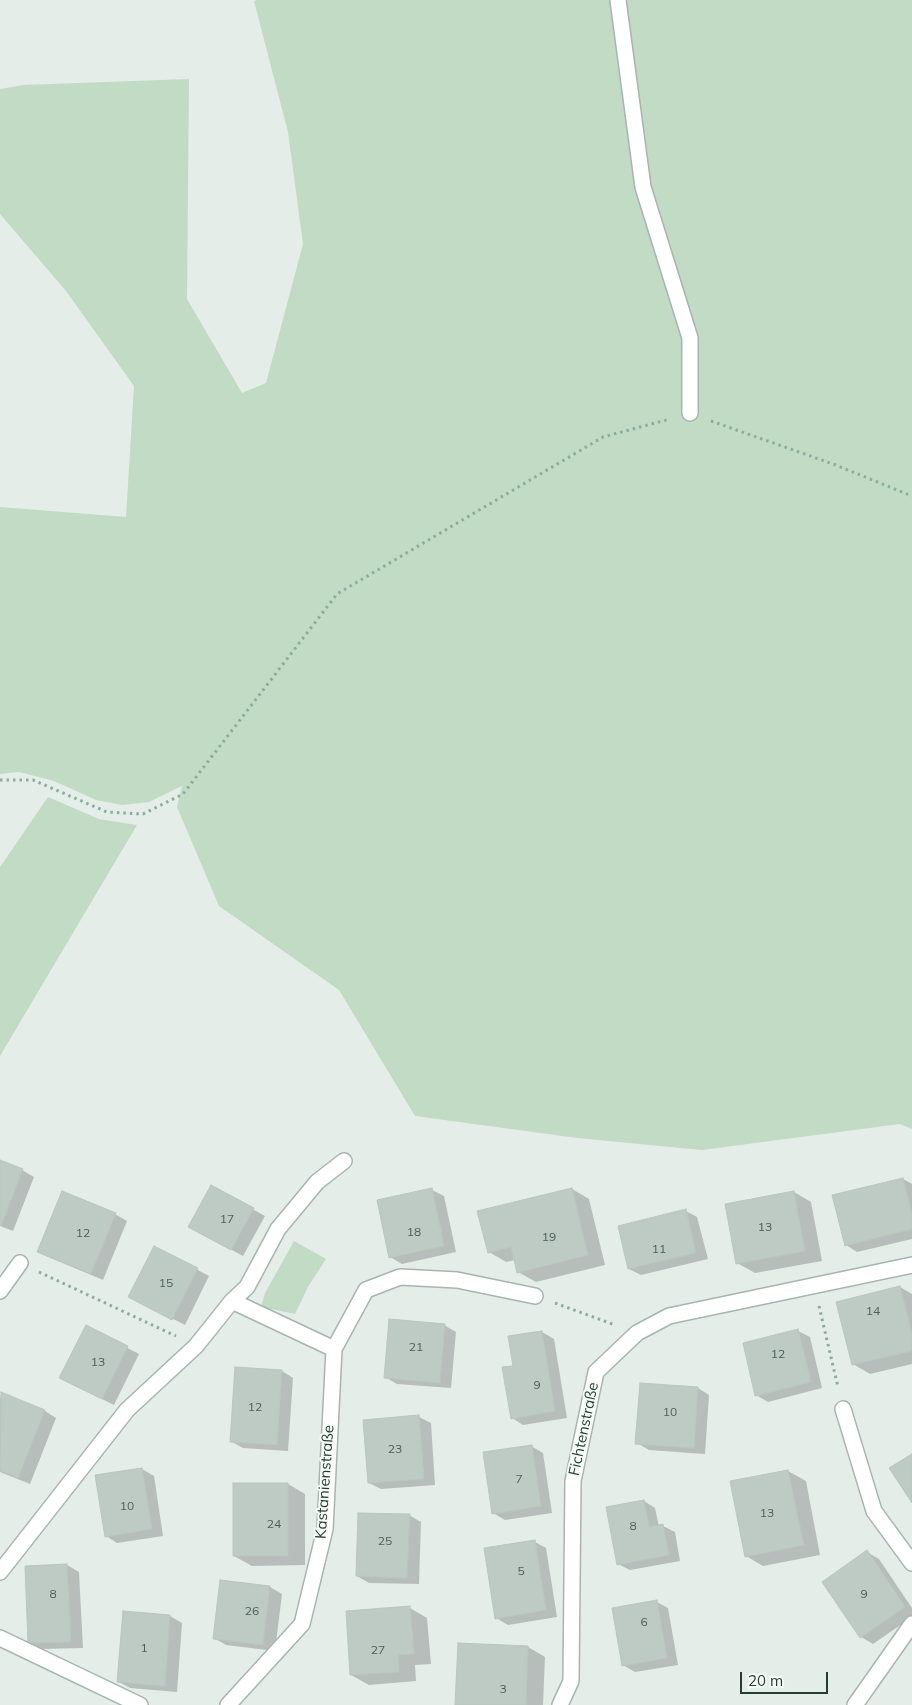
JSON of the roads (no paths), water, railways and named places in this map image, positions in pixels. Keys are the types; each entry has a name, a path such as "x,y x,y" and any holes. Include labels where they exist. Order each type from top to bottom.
{"street":[{"path":"618,0 642,187 690,338 690,414"},
{"path":"0,1572 127,1410 196,1346 232,1300 247,1287 278,1230 317,1182 344,1161"},
{"path":"0,1291 20,1263"},
{"name":"Fichtenstraße","path":"560,1705 571,1681 572,1481 596,1372 637,1333 669,1316 912,1265"},
{"name":"Kastanienstraße","path":"228,1705 302,1624 324,1529 334,1349 366,1290 400,1277 457,1280 535,1296"},
{"path":"232,1300 334,1349"},
{"path":"843,1409 874,1511 912,1563"},
{"path":"855,1705 912,1624"},
{"path":"0,1638 140,1705"}]}
